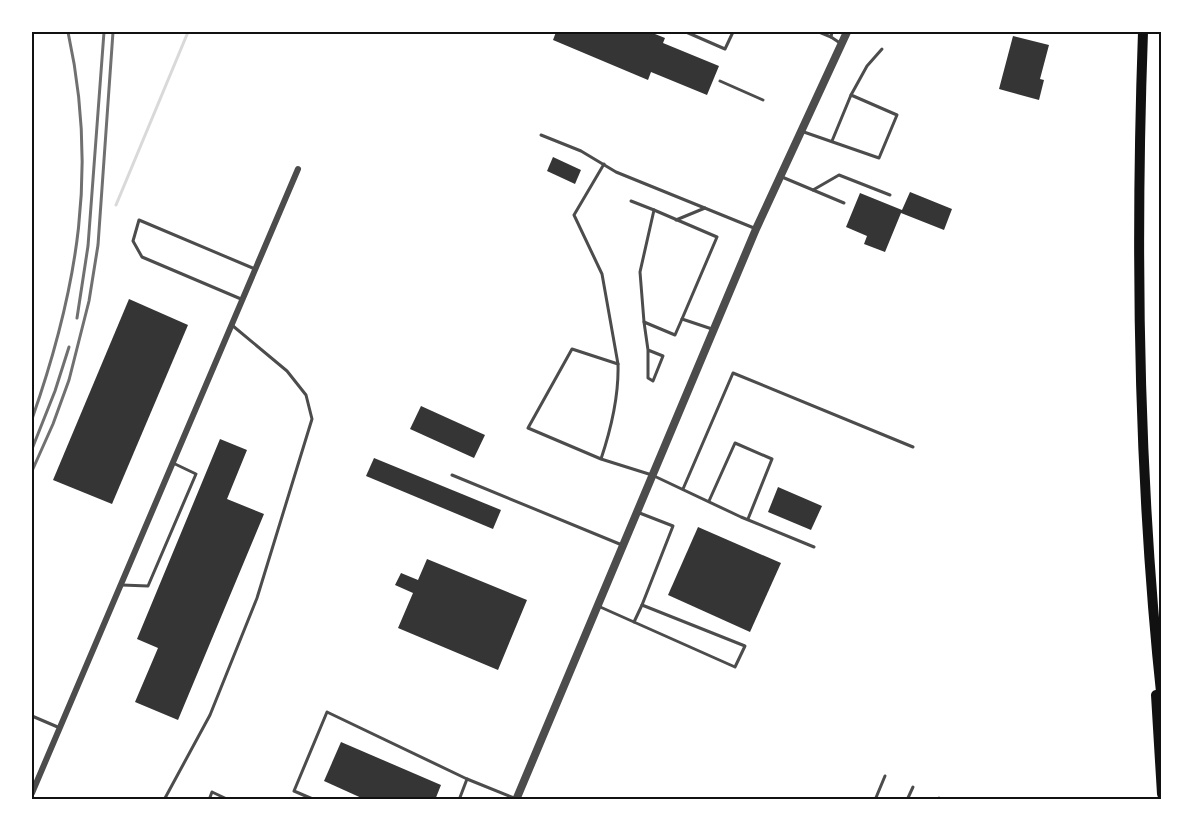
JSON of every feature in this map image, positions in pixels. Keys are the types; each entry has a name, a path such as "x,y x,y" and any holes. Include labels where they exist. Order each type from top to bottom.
{"highway":[{"path":"1143,32 1139,123 1140,375 1161,794"},
{"path":"1149,566 1161,702"}],"street":[{"path":"516,799 756,229 799,131 847,32"},
{"path":"32,793 298,168"}],"lane":[{"path":"686,32 726,49 733,32"},
{"path":"819,32 840,43"},
{"path":"831,37 832,32"},
{"path":"832,141 851,95 867,66 882,49"},
{"path":"720,81 763,100"},
{"path":"799,131 879,158 897,115 851,95"},
{"path":"541,135 581,151 616,172 756,229"},
{"path":"601,459 614,410 618,386 618,364 602,274 574,215 604,164"},
{"path":"813,190 838,175 890,195"},
{"path":"780,176 844,203"},
{"path":"631,201 717,237 675,335 644,322"},
{"path":"676,220 706,208"},
{"path":"648,350 663,356 653,381 648,378 648,350 640,272 654,210"},
{"path":"242,299 142,257 133,242 139,220 255,270"},
{"path":"682,319 713,330"},
{"path":"164,800 210,715 256,598 312,420 306,395 287,371 231,325"},
{"path":"618,364 572,349 528,428 601,459 652,475 814,547"},
{"path":"683,489 733,373 913,447"},
{"path":"709,501 735,443 772,459 748,519"},
{"path":"121,585 148,586 196,474 173,463"},
{"path":"452,475 622,545"},
{"path":"634,623 673,526 636,512"},
{"path":"596,606 735,667 745,646 642,605"},
{"path":"315,800 294,791 327,712 516,799"},
{"path":"32,716 60,728"},
{"path":"875,800 885,776"},
{"path":"459,800 467,778"},
{"path":"907,800 913,787"},
{"path":"209,800 212,792 229,800"}],"building":[{"path":"556,32 650,32 665,38 663,43 719,66 707,95 651,72 648,80 553,40"},
{"path":"1013,36 1049,45 1040,79 1044,80 1039,100 999,89"},
{"path":"553,157 581,170 575,184 547,171"},
{"path":"910,192 952,209 944,230 901,213 885,252 864,244 867,236 846,227 860,193 902,210"},
{"path":"129,299 188,325 112,504 53,480"},
{"path":"421,406 485,435 474,458 410,429"},
{"path":"220,439 247,450 227,499 264,514 178,720 135,702 158,648 137,639"},
{"path":"374,458 501,510 493,529 366,476"},
{"path":"778,487 822,506 811,530 768,512"},
{"path":"698,527 781,563 750,632 668,595"},
{"path":"427,559 527,600 498,670 398,628 413,593 395,585 401,573 418,580"},
{"path":"341,742 441,785 435,800 366,800 324,781"}],"waterway":[{"path":"116,205 188,32"}],"railway":[{"path":"32,419 61,323 72,275 78,228 82,180 82,132 77,83 68,32"},
{"path":"77,318 88,246 104,32"},
{"path":"32,471 69,380 89,301 98,245 113,32"},
{"path":"32,449 55,391 69,347"}]}
